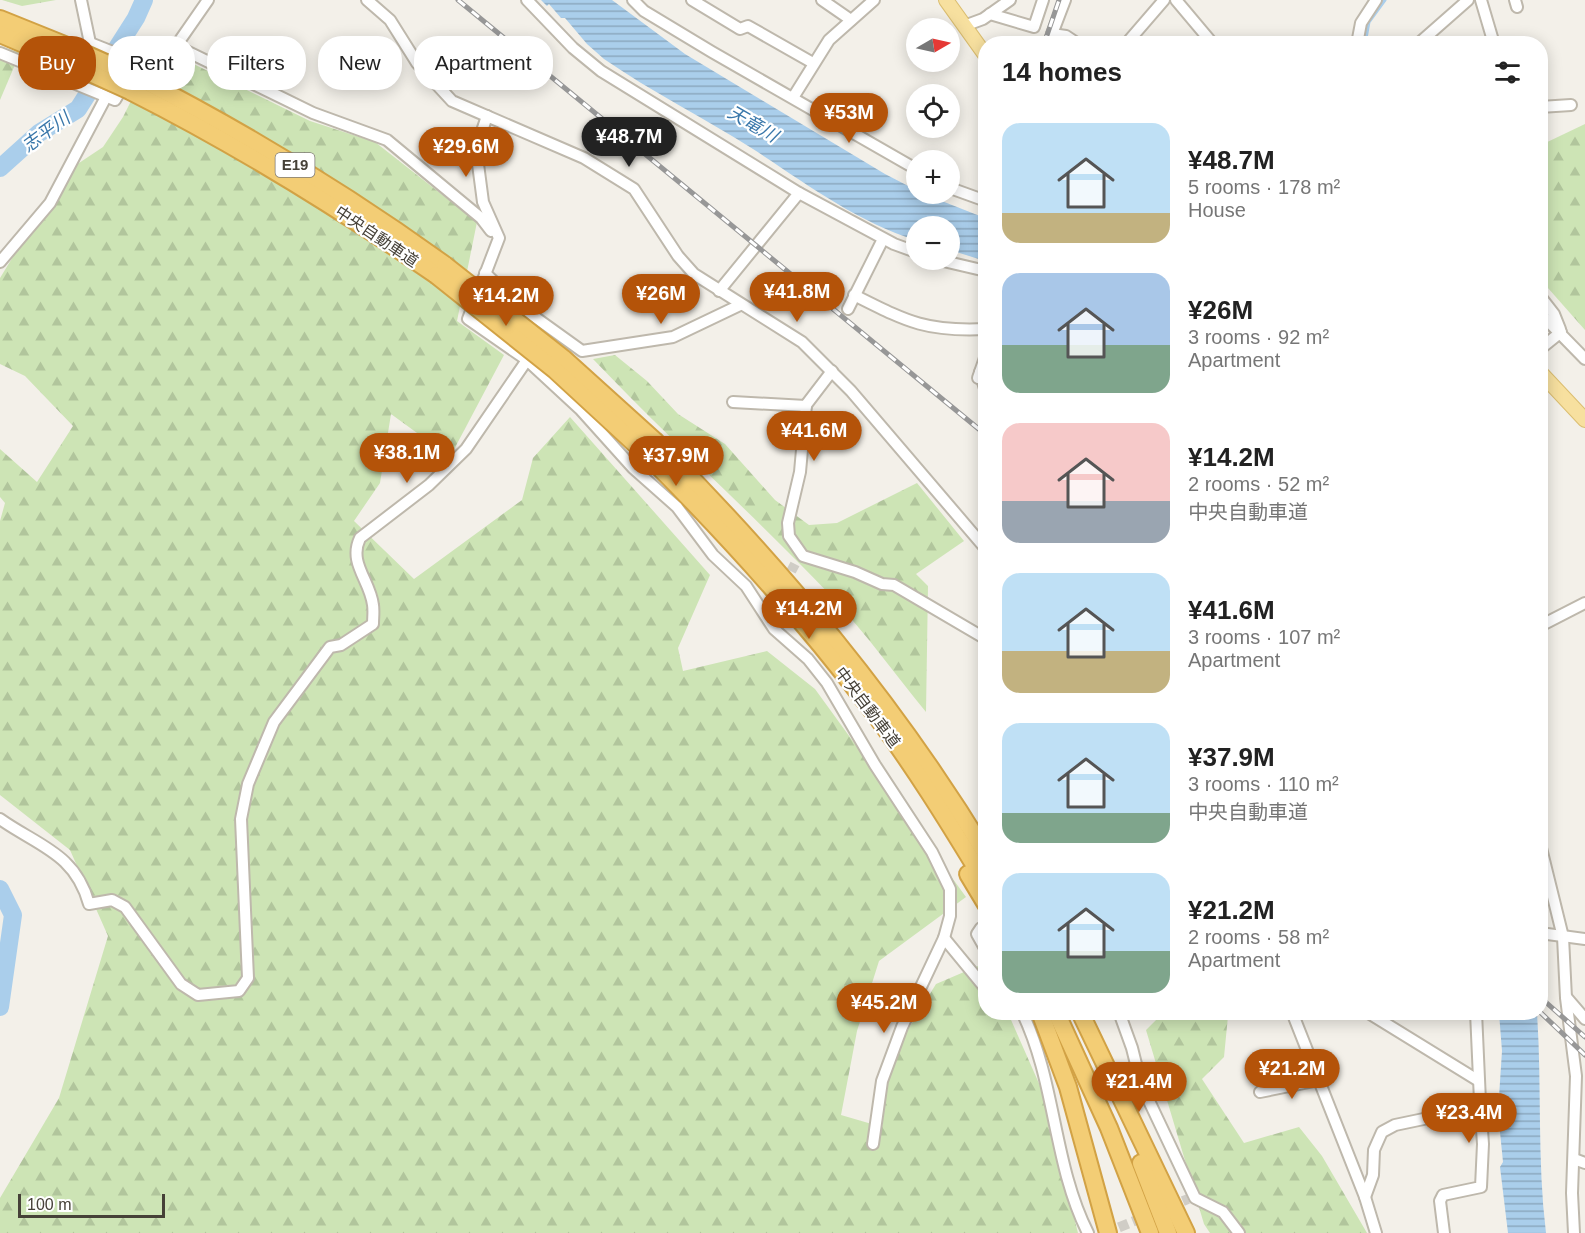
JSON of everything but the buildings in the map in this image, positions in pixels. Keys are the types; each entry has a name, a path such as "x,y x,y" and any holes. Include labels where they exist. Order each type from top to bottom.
{"highway":[{"name":"中央自動車道","path":"0,19 33,36"},
{"name":"中央自動車道","path":"0,34 18,39"},
{"name":"中央自動車道","path":"154,90 247,153 440,270 563,358 651,448 735,524 848,654 913,742 978,842"},
{"name":"中央自動車道","path":"651,448 813,636 869,705 978,871"},
{"path":"735,524 808,597 854,652 917,736 978,829"},
{"path":"813,636 926,805 978,891"},
{"path":"1030,1020 1072,1098 1108,1233"},
{"path":"1060,1020 1109,1128 1150,1233"},
{"path":"1076,1020 1123,1121 1168,1233"},
{"path":"1084,1020 1186,1233"}],"main road":[{"path":"946,0 978,45"},
{"path":"1548,381 1585,420"}],"street":[{"path":"81,0 89,36"},
{"path":"183,36 208,0"},
{"path":"368,0 390,20 417,63 452,101 584,159 634,189 678,256 694,274 802,342 832,371 978,540"},
{"path":"527,0 573,48 601,71 799,193 883,239 906,248"},
{"path":"633,0 644,11 673,29 794,96 906,163"},
{"path":"692,0 740,29 748,26 813,63"},
{"path":"822,0 851,20"},
{"path":"794,96 813,63 830,40 874,0"},
{"path":"964,26 990,14 1010,0"},
{"path":"990,14 1034,27 1043,0"},
{"path":"1052,36 1065,0"},
{"path":"1133,36 1164,0"},
{"path":"1176,0 1206,36"},
{"path":"1359,36 1361,23 1376,0"},
{"path":"1427,36 1468,0"},
{"path":"1481,0 1492,36"},
{"path":"96,48 108,57"},
{"path":"0,54 18,61"},
{"path":"195,55 313,112 387,140 481,218 492,232 496,248"},
{"path":"91,90 115,100 124,90"},
{"path":"0,262 50,203 106,97"},
{"path":"1548,106 1571,105"},
{"path":"487,116 476,149 483,202 499,238 468,319 527,360 580,409 633,468 677,507 713,555 746,586 767,614 774,629 808,658 827,683 875,765 932,852 950,889 952,902 944,938 902,1027 882,1081 873,1144"},
{"path":"960,192 978,198"},
{"path":"718,291 799,193"},
{"path":"848,309 883,239"},
{"path":"960,265 978,269"},
{"path":"485,273 518,305 582,351 673,337 740,305"},
{"path":"854,295 908,322 951,331 978,329"},
{"path":"1548,306 1554,314 1561,332"},
{"path":"1548,320 1585,359"},
{"path":"1548,343 1561,332"},
{"path":"0,819 58,853 74,869 90,904 112,900 125,907 181,984 198,995 239,991 248,978 241,819 254,765 274,722 330,647 340,645 373,624 373,604 357,564 355,548 360,538 429,485 466,449 527,360"},
{"path":"832,371 806,406 800,472 788,524 789,536 799,560 855,572 882,584 894,585 978,634"},
{"path":"733,402 806,406"},
{"path":"1548,622 1585,603"},
{"path":"1548,885 1558,936 1576,1076 1574,1233"},
{"path":"1548,934 1585,939"},
{"path":"944,938 978,979"},
{"path":"1566,998 1585,1019"},
{"path":"1028,1020 1040,1058 1070,1184 1088,1233"},
{"path":"1122,1020 1141,1084 1192,1199 1223,1212 1239,1233"},
{"path":"1295,1020 1365,1197 1376,1233"},
{"path":"1380,1020 1479,1081"},
{"path":"1444,1233 1440,1201 1443,1195 1481,1187 1483,1144 1476,1020"},
{"path":"1260,1092 1319,1080"},
{"path":"1365,1197 1373,1175 1374,1150 1382,1132 1395,1125 1457,1112 1480,1101"},
{"path":"1574,1159 1585,1163"}],"green space":[{"path":"2,0 56,0 22,6"},
{"path":"0,46 18,52 18,58 0,100"},
{"path":"195,65 207,71 207,90 247,90 310,121 375,142 477,222 457,321 504,355 450,457 391,414 380,483 354,521 414,579 522,500 533,458 570,417 710,575 678,648 683,671 767,651 815,689 966,897 879,961 857,1031 841,1115 882,1127 891,1057 936,984 978,966 978,1020 1011,1020 1041,1088 1078,1233 0,1233 0,1198 59,1098 108,936 70,850 0,795 0,521 5,503 0,497 0,449 37,482 73,426 25,376 0,364 0,278 64,173 103,147 123,117 136,90 195,90"},
{"path":"1585,124 1585,330 1548,288 1548,142"},
{"path":"615,355 647,381 678,414 725,444 775,500 809,525 837,523 917,483 964,541 916,574 928,586 926,712 833,598 593,359"},
{"path":"1156,1020 1228,1020 1224,1057 1202,1079 1244,1143 1299,1127 1322,1156 1367,1233 1210,1233 1204,1224 1146,1030"}],"water":[{"name":"天竜川","path":"541,0 612,0 685,54 906,185 906,204 949,204 978,215 978,259 960,253 960,216 906,216 906,236 873,223 812,188 716,126 604,59 549,4 547,6"},
{"path":"1500,1020 1537,1020 1543,1205 1546,1233 1508,1233 1500,1167 1503,1162 1498,1112 1502,1051"}],"waterway":[{"name":"志平川","path":"0,168 39,133 78,109 136,18 144,0"},
{"path":"1366,36 1369,22 1385,0"},
{"name":"志平川","path":"0,889 13,915 0,1007"}],"tunnel":[{"path":"770,611 795,564"},
{"path":"1169,1207 1188,1199"},
{"path":"1105,1233 1149,1215"}],"railway":[{"path":"458,0 978,428"},
{"path":"1047,36 1059,0"},
{"path":"1548,1004 1585,1037"},
{"path":"1548,1020 1585,1055"}]}
